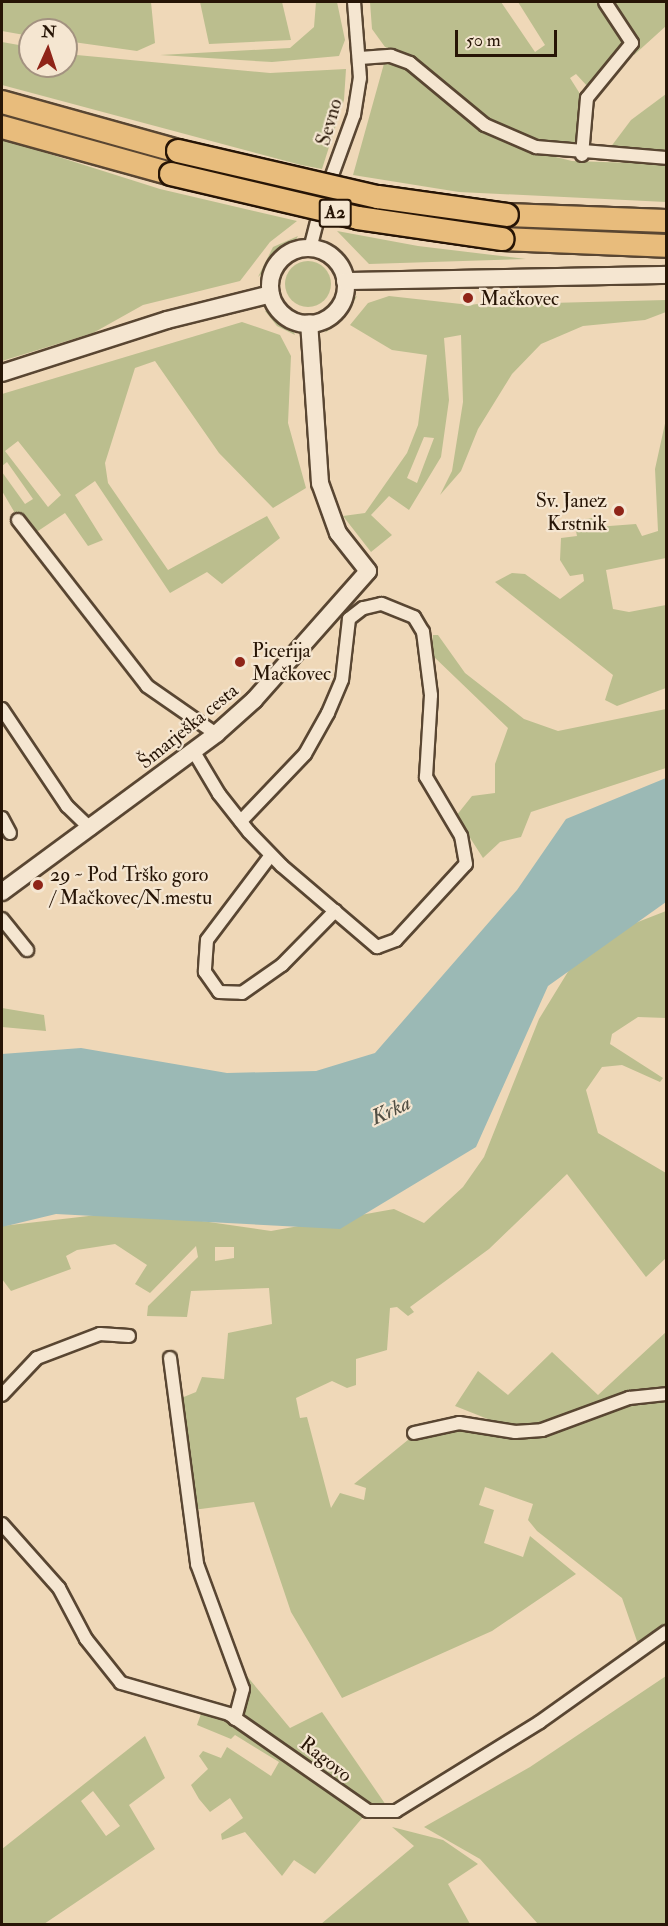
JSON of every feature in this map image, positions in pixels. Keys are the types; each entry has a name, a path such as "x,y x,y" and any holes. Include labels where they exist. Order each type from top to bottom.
{"highway":[{"name":"A2","path":"2,102 178,151 378,197 507,215 666,221"},
{"name":"A2","path":"2,127 171,174 358,218 502,239 666,246"}],"main road":[{"path":"310,249 337,262 345,281 337,310 309,323 288,319 271,294 280,260 310,249"},
{"path":"345,281 666,275"},
{"path":"2,374 167,320 271,294"},
{"name":"Šmarješka cesta","path":"2,892 91,830 216,734 261,692 368,571 338,533 320,483 309,323"}],"street":[{"name":"Sevno","path":"310,249 354,115 360,58 354,2"},
{"path":"582,154 587,98 632,43 605,2"},
{"path":"360,58 391,56 410,63 485,125 536,147 582,154 666,158"},
{"path":"18,520 147,686 216,734"},
{"path":"194,752 241,821 335,911 377,947 419,919 466,864 461,836 426,777 431,695 423,632 414,617 381,604 363,608 349,618 342,680 328,713 304,754 241,821"},
{"path":"2,709 67,806 91,830"},
{"path":"2,818 10,833"},
{"path":"268,860 207,940 205,972 219,992 242,993 282,965 335,911"},
{"path":"2,919 27,950"},
{"path":"2,1395 22,1370 45,1354 100,1334 129,1336"},
{"path":"170,1358 196,1564 243,1689 236,1719"},
{"path":"414,1433 459,1423 515,1432 542,1430 629,1398 666,1395"},
{"name":"Ragovo","path":"2,1524 59,1588 86,1639 121,1683 236,1719 352,1803 368,1811 396,1811 540,1722 666,1632"}],"green space":[{"path":"2,2 151,2 155,43 137,51 78,43 78,18 18,18 18,34 2,31"},
{"path":"200,2 282,2 291,40 209,44"},
{"path":"316,2 337,2 345,40 339,56 272,62 160,55 290,48 314,27"},
{"path":"370,2 501,2 535,52 545,45 518,2 600,2 627,44 589,88 576,74 570,78 582,97 578,138 572,146 545,142 487,120 403,52 385,47 372,29"},
{"path":"609,2 666,2 666,26 634,55 635,35"},
{"path":"2,42 18,45 18,78 78,78 78,55 270,73 346,69 344,100 322,169 2,85"},
{"path":"385,60 403,65 489,135 519,148 572,161 666,164 666,202 459,192 353,175"},
{"path":"666,94 666,151 610,148 631,120"},
{"path":"2,139 160,189 297,221 270,242 240,281 143,305 93,333 2,361"},
{"path":"337,231 418,246 526,259 369,264"},
{"path":"298,236 292,246 258,277 273,247"},
{"path":"308,261 317,262 325,267 330,275 330,293 325,301 317,306 308,307 299,306 291,301 286,293 285,284 286,275 291,267 299,262"},
{"path":"543,295 550,303 666,300 666,312 645,320 583,326 541,344 512,374 478,429 461,471 440,495 452,471 463,402 461,335 444,338 449,400 441,457 409,510 389,496 371,515 392,535 371,552 343,516 365,513 407,453 418,425 427,355 392,350 350,325 368,303 389,296 470,305","holes":["424,437 434,438 417,483 407,478"]},
{"path":"357,296 345,317 325,333 345,303"},
{"path":"272,310 290,324 295,335 277,326 265,311"},
{"path":"242,322 280,335 291,356 288,423 306,488 273,508 219,453 155,361 135,368 105,463 108,483 168,570 267,516 280,538 222,584 207,572 170,593 95,481 75,495 103,540 88,546 65,513 29,537 2,491 2,472 25,504 33,499 7,462 2,466 2,394","holes":["18,441 61,495 48,507 5,451"]},
{"path":"666,419 666,558 606,570 613,609 629,612 666,605 666,688 617,706 605,700 613,675 495,582 512,573 525,574 560,599 584,581 583,574 570,576 560,560 561,538 577,536 574,521 592,518 596,527 636,524 642,536 658,531 655,469"},
{"path":"433,635 438,635 465,673 524,719 558,731 666,709 666,768 531,812 521,837 500,842 483,858 456,816 472,796 495,793 495,764 508,728 431,654"},
{"path":"666,911 666,1018 638,1017 612,1034 610,1044 663,1078 660,1082 622,1065 602,1067 586,1090 598,1133 666,1173 666,1258 646,1277 567,1174 489,1249 410,1307 414,1312 408,1316 397,1307 390,1308 387,1350 356,1359 356,1385 347,1388 332,1381 296,1398 300,1418 307,1417 331,1508 340,1493 364,1500 366,1488 354,1484 414,1435 456,1428 509,1436 631,1402 666,1401 666,1627 638,1644 622,1598 537,1531 528,1520 533,1504 485,1487 479,1505 494,1510 484,1543 523,1557 530,1536 576,1574 492,1631 342,1698 291,1612 254,1502 193,1510 174,1401 196,1392 202,1377 224,1379 228,1333 272,1324 269,1288 191,1291 187,1317 147,1316 148,1306 198,1257 196,1246 150,1293 135,1284 147,1265 115,1244 77,1250 66,1256 71,1269 11,1291 2,1279 2,1226 132,1211 271,1231 394,1209 424,1223 463,1187 484,1157 539,1019 577,957 602,936","holes":["215,1247 234,1247 234,1258 215,1261"]},
{"path":"2,1008 44,1015 46,1031 2,1027"},
{"path":"666,1332 666,1390 540,1426 508,1427 455,1406 478,1371 508,1395 552,1352 598,1395"},
{"path":"241,1669 290,1728 322,1712 388,1808 368,1805 243,1719 247,1697"},
{"path":"666,1676 666,1924 538,1924 480,1859 424,1827 530,1767"},
{"path":"202,1711 253,1735 363,1817 315,1874 294,1860 282,1876 245,1832 222,1840 221,1834 243,1818 230,1798 210,1812 199,1799 191,1785 208,1769 199,1756 203,1751 221,1758 227,1747 271,1776 279,1762 235,1735 231,1739 197,1725"},
{"path":"145,1736 165,1778 129,1805 155,1849 44,1924 2,1924 2,1849","holes":["93,1791 120,1826 106,1836 81,1801"]},
{"path":"392,1827 443,1840 478,1864 448,1884 470,1924 321,1924 414,1846"}],"water":[{"name":"Krka","path":"666,778 666,902 548,986 476,1147 340,1229 56,1214 2,1227 2,1054 81,1048 227,1073 316,1071 375,1053 517,890 566,819"}],"place":[{"name":"Mačkovec","path":"468,298"},
{"name":"Sv. Janez Krstnik","path":"619,511"},
{"name":"Picerija Mačkovec","path":"240,662"},
{"name":"29 ~ Pod Trško goro / Mačkovec/N.mestu","path":"38,885"}]}
